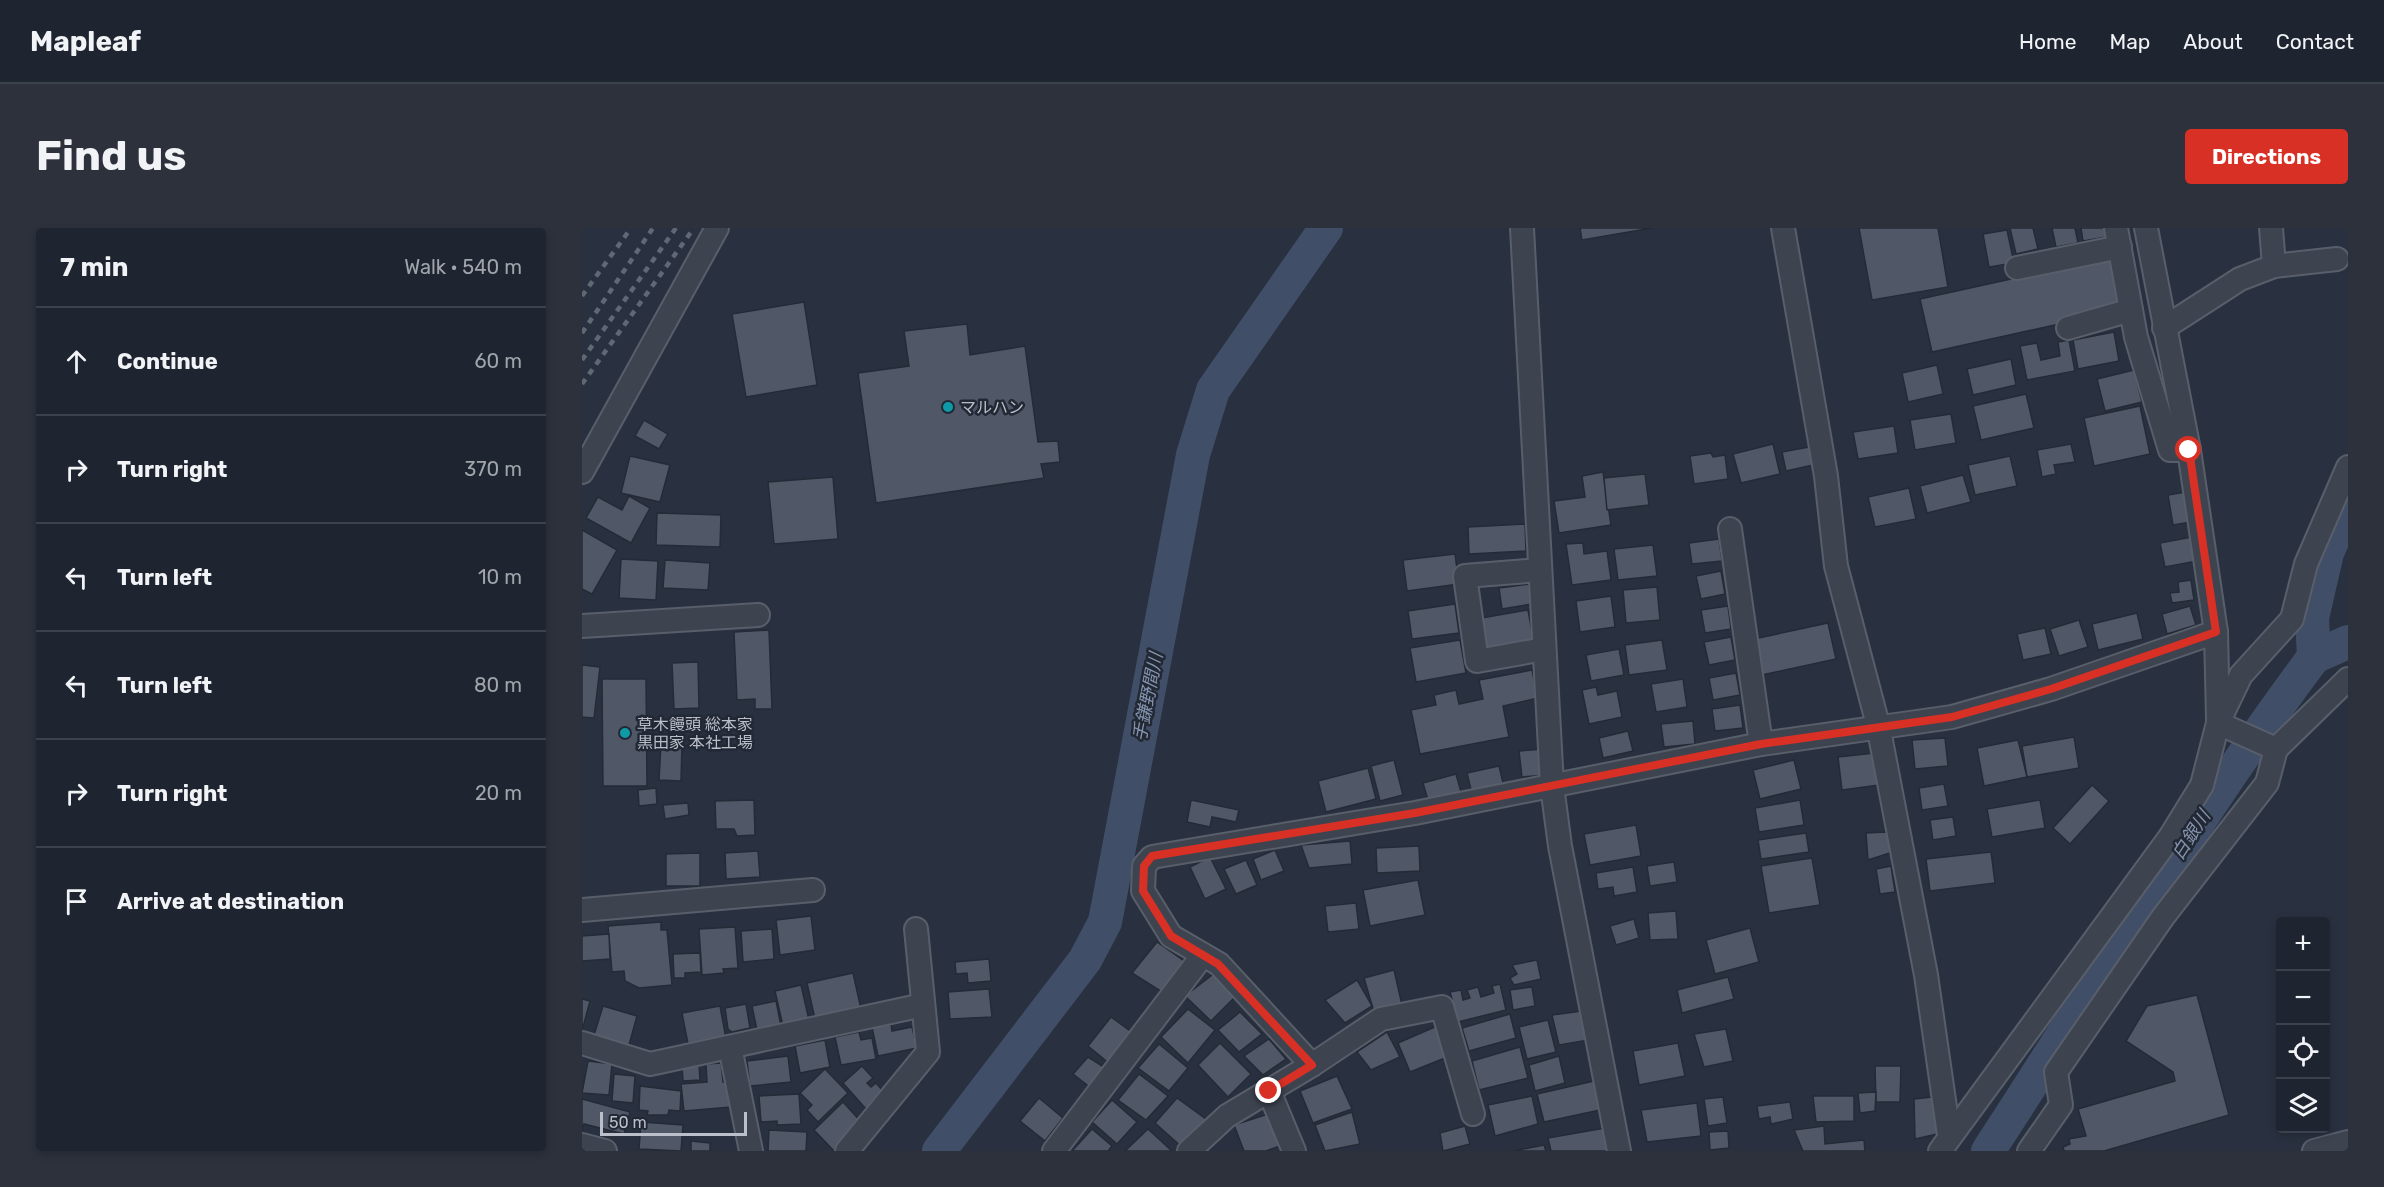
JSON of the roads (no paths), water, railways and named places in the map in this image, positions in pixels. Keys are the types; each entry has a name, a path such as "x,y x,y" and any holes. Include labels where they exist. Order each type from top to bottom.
{"street":[{"path":"582,472 717,228"},
{"path":"1522,228 1552,786 1560,846 1619,1151"},
{"path":"1783,228 1826,476 1836,566 1878,725 1926,975 1944,1143"},
{"path":"2146,228 2189,450 2216,632 2218,723"},
{"path":"2271,228 2274,266"},
{"path":"2017,268 2118,238 2136,337 2170,450 2189,450"},
{"path":"2164,328 2240,279 2274,266 2337,259"},
{"path":"2125,271 2152,264"},
{"path":"2068,328 2131,310"},
{"path":"1944,1143 2170,837 2202,785 2218,723 2241,675 2292,619 2306,564 2348,467"},
{"path":"1730,529 1761,744"},
{"path":"1540,570 1465,576 1477,661 1544,649"},
{"path":"582,626 758,615"},
{"path":"1312,1065 1218,964 1171,936 1143,891 1144,866 1152,856 1415,813 1761,744 1878,725 1952,717 2051,689 2216,632"},
{"path":"2029,1151 2061,1105 2056,1072 2163,917 2267,783 2276,749 2348,680"},
{"path":"2218,723 2276,749"},
{"path":"582,910 813,890"},
{"path":"847,1151 928,1052 916,929"},
{"path":"1054,1151 1203,955"},
{"path":"582,1043 650,1064 923,1005"},
{"path":"1189,1151 1227,1116 1312,1065 1381,1019 1442,1007 1473,1114"},
{"path":"730,1047 751,1151"},
{"path":"1269,1091 1294,1151"},
{"path":"2314,1151 2348,1142"},
{"path":"582,1145 605,1151"}],"waterway":[{"name":"手鎌野間川","path":"939,1151 1085,960 1105,922 1193,455 1213,390 1326,228"},
{"name":"白銀川","path":"1988,1151 2187,839 2228,777 2314,657 2312,618 2327,553 2348,504"},
{"path":"2314,657 2348,642"}],"railway":[{"path":"582,296 631,228"},
{"path":"582,333 653,228"},
{"path":"582,360 676,228"},
{"path":"582,384 694,228"}],"place":[{"name":"マルハン","path":"948,407"},
{"name":"草木饅頭 総本家 黒田家 本社工場","path":"625,733"}]}
